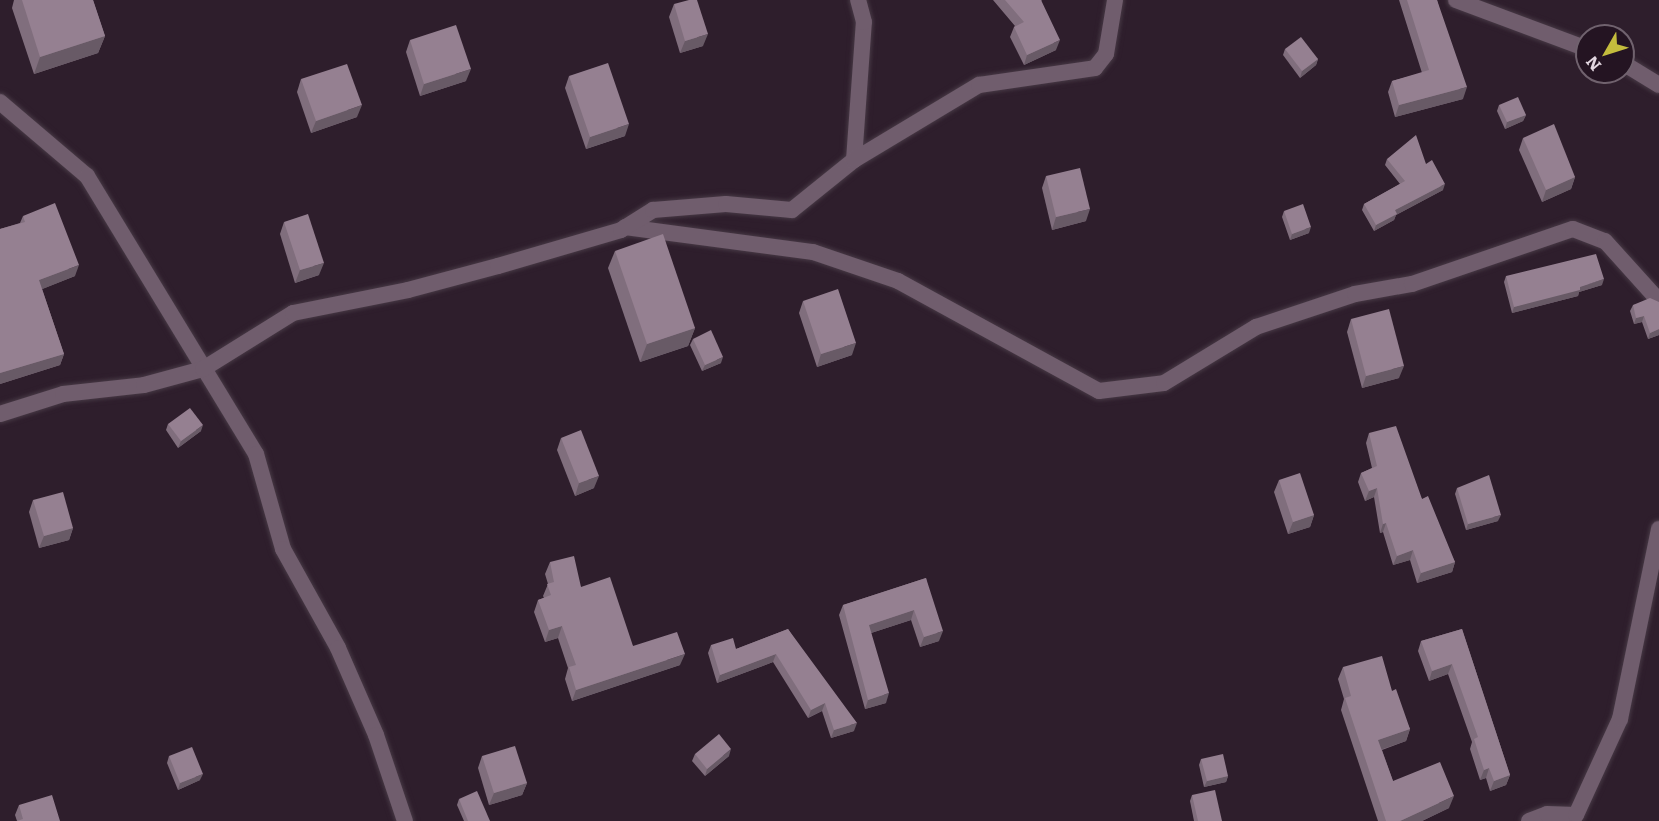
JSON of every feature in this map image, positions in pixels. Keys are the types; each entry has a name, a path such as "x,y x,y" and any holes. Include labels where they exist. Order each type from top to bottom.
{"street":[{"path":"854,160 864,22 858,0"},
{"path":"0,414 63,393 144,385 203,369 293,313 408,290 625,227 653,210 726,204 792,210 854,160 980,85 1095,68 1106,54 1115,0"},
{"path":"1456,0 1575,45"},
{"path":"1635,70 1659,85"},
{"path":"0,102 87,176 256,454 283,549 338,648 376,735 405,821"},
{"path":"625,227 813,252 898,281 1099,391 1164,382 1256,327 1355,294 1412,284 1573,229 1605,241 1659,300"},
{"path":"1529,821 1547,814 1576,815 1615,730 1659,530"}],"building":[{"path":"22,0 93,0 105,36 40,57"},
{"path":"697,0 708,34 685,41 674,4"},
{"path":"1005,0 1041,0 1060,40 1027,55 1014,27 1024,22"},
{"path":"1407,0 1437,0 1467,87 1399,105 1392,81 1429,70"},
{"path":"456,25 471,69 424,84 410,40"},
{"path":"1301,37 1318,59 1302,71 1285,49"},
{"path":"608,63 629,124 590,137 569,76"},
{"path":"347,64 362,105 316,121 301,79"},
{"path":"1518,97 1526,115 1507,122 1499,105"},
{"path":"1554,124 1575,177 1546,190 1523,138"},
{"path":"1416,135 1426,164 1432,160 1445,184 1395,210 1397,214 1376,225 1364,204 1405,181 1387,159"},
{"path":"1080,168 1090,209 1056,217 1046,176"},
{"path":"55,203 79,265 39,280 64,354 0,373 0,229 25,222 23,216"},
{"path":"1303,204 1311,227 1292,234 1284,211"},
{"path":"308,214 324,263 300,270 284,222"},
{"path":"663,234 695,328 647,344 615,251"},
{"path":"1596,254 1604,279 1580,287 1580,290 1514,307 1506,276"},
{"path":"838,289 856,343 821,354 803,301"},
{"path":"1650,298 1659,302 1659,329 1650,333 1644,316 1636,318 1633,305"},
{"path":"1389,309 1404,366 1366,376 1351,319"},
{"path":"711,330 723,357 705,365 693,339"},
{"path":"190,408 203,425 181,441 168,424"},
{"path":"1396,426 1422,499 1428,496 1455,562 1421,573 1413,550 1397,556 1386,523 1383,524 1377,488 1369,491 1361,473 1377,466 1369,433"},
{"path":"581,430 599,476 579,483 561,438"},
{"path":"1300,473 1314,515 1293,522 1279,480"},
{"path":"1489,475 1501,515 1468,524 1457,488"},
{"path":"63,492 73,528 44,536 33,500"},
{"path":"574,556 581,587 610,577 633,646 677,632 685,654 576,690 569,667 576,665 562,626 549,630 538,600 551,595 547,584 554,582 550,562"},
{"path":"926,578 943,631 924,637 914,610 869,625 889,693 868,700 843,605"},
{"path":"788,629 857,723 834,730 825,703 811,710 776,654 720,675 711,645 733,638 736,649"},
{"path":"1462,629 1510,775 1494,781 1489,768 1484,770 1474,739 1478,737 1452,664 1432,671 1421,641"},
{"path":"1382,656 1392,691 1396,689 1410,729 1378,740 1393,781 1440,762 1454,796 1400,821 1386,821 1345,698 1351,696 1343,667"},
{"path":"719,734 731,749 707,769 695,754"},
{"path":"515,746 527,783 494,793 482,756"},
{"path":"192,747 203,774 180,783 169,756"},
{"path":"1223,754 1228,776 1207,781 1201,759"},
{"path":"1215,790 1222,821 1198,821 1192,795"},
{"path":"477,791 490,821 468,821 459,799"},
{"path":"52,795 60,821 17,821 23,819 19,805"}]}
